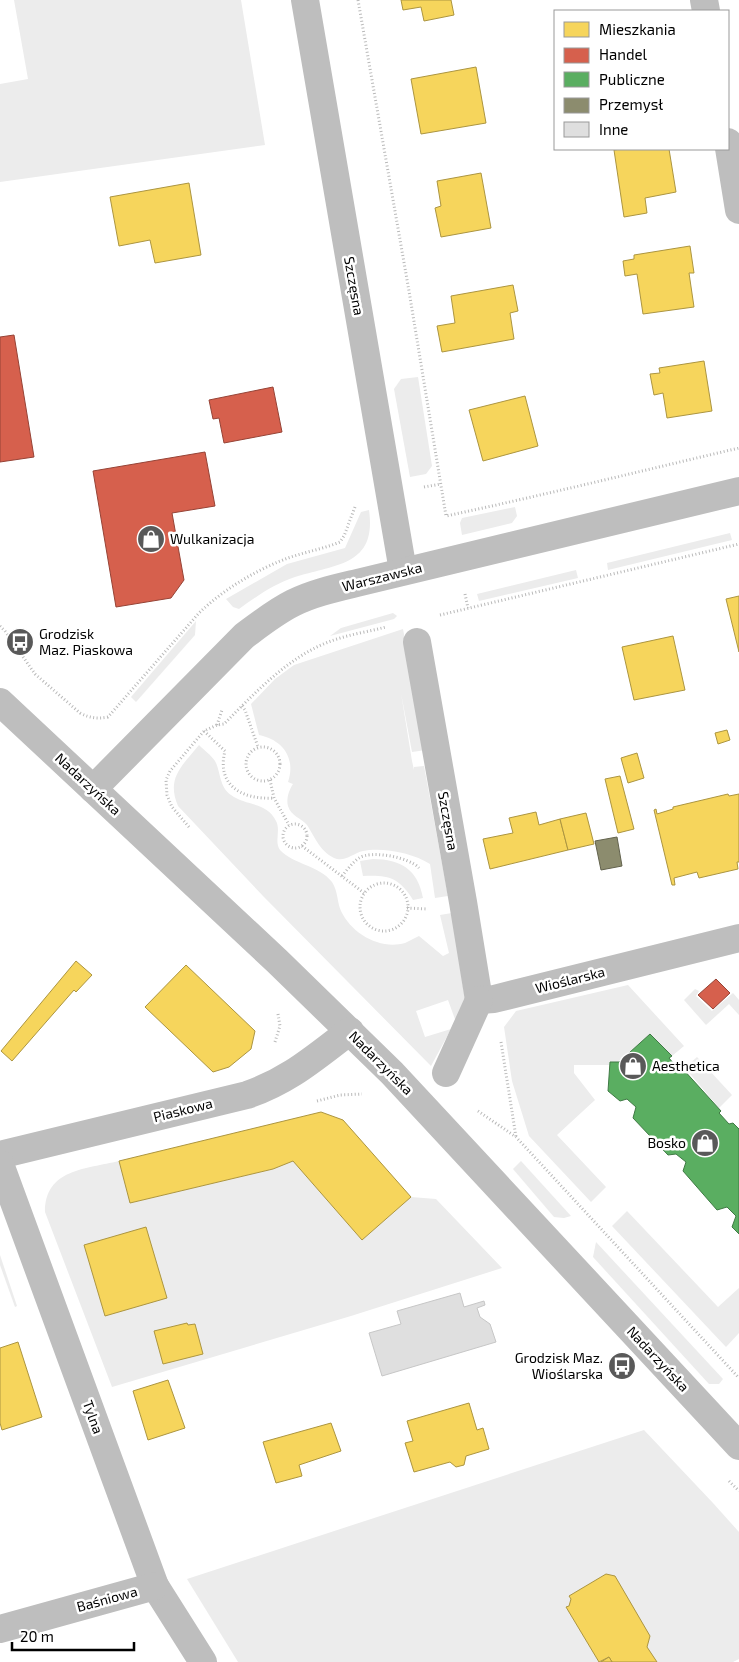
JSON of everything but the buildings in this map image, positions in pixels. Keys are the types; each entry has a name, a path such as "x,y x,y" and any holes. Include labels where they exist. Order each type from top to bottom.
{"street":[{"name":"Szczęsna","path":"305,0 403,572"},
{"path":"729,148 739,210"},
{"name":"Warszawska","path":"93,789 244,636 269,617 294,603 324,592 403,572 739,491"},
{"name":"Szczęsna","path":"417,642 479,1000"},
{"name":"Nadarzyńska","path":"0,702 350,1031 392,1073 739,1446"},
{"name":"Wioślarska","path":"479,1000 494,999 739,938"},
{"path":"446,1072 479,1000"},
{"name":"Piaskowa","path":"0,1155 247,1095 269,1087 298,1071 350,1031"},
{"name":"Tylna","path":"0,1164 155,1586 203,1662"},
{"name":"Baśniowa","path":"0,1629 155,1586"}],"path":[{"path":"358,0 408,281 446,516 540,496 739,448"},
{"path":"0,626 35,674 80,713 88,718 100,719 108,716 199,613 213,600 238,583 287,559 340,542 355,506"},
{"path":"432,617 739,544"},
{"path":"194,832 172,807 167,795 166,780 170,771 204,731 224,724 291,662 309,651 327,642 389,627"},
{"path":"242,706 258,748"},
{"path":"217,725 224,707"},
{"path":"204,731 225,751 223,770 235,790 245,796 259,799 274,798"},
{"path":"271,748 279,756 278,773 270,780 264,782 253,779 246,769 247,758 254,749 271,748"},
{"path":"270,780 274,798 289,825"},
{"path":"289,825 301,825 306,832 306,839 302,846 294,849 282,839 283,830 289,825"},
{"path":"302,846 364,894"},
{"path":"342,876 359,858 367,855 385,855 403,859 414,863 423,871"},
{"path":"376,884 391,884 398,888 406,900 408,908 406,916 395,928 379,930 372,927 366,922 360,908 364,894 376,884"},
{"path":"426,900 427,909"},
{"path":"500,1034 516,1137"},
{"path":"308,1103 353,1093 369,1097"},
{"path":"475,1108 516,1137 739,1378"}],"shaded area":[{"path":"14,0 241,0 265,145 0,182 0,84 28,79"},
{"path":"418,377 432,466 426,474 410,477 394,389 401,379"},
{"path":"515,507 517,516 512,523 462,535 460,523 462,518"},
{"path":"369,510 370,528 366,542 360,552 350,560 280,583 239,609 233,607 226,599 287,564 345,548 361,512"},
{"path":"730,533 732,540 608,570 607,563"},
{"path":"576,570 578,578 479,601 477,594"},
{"path":"393,613 397,616 394,619 330,636 341,628"},
{"path":"196,621 195,635 136,702 131,697"},
{"path":"403,629 426,750 412,752 401,693 412,761 414,770 414,767 424,766 448,896 435,898 430,864 423,860 388,850 363,851 344,859 337,859 331,857 323,849 307,825 289,809 287,803 293,784 288,782 290,773 289,758 286,751 275,741 259,735 251,704 275,679 294,665"},
{"path":"199,745 215,761 222,784 227,792 237,798 262,807 272,815 278,828 278,847 280,850 292,859 321,872 332,882 341,911 352,927 359,933 377,942 396,945 419,936 443,956 449,953 440,915 452,913 465,1000 456,1022 448,1000 416,1011 425,1037 451,1029 431,1066 263,896 178,806 174,788 175,780 182,766"},
{"path":"373,859 392,861 407,868 417,880 423,898 413,900 403,886 392,879 379,876 363,876 360,861"},
{"path":"628,985 684,1046 672,1056 650,1034 618,1062 610,1062 609,1065 574,1065 574,1073 595,1100 557,1135 606,1187 591,1202 529,1136 512,1081 504,1027 516,1011"},
{"path":"695,989 699,991 696,996 712,1011 733,993 739,1000 739,1015 729,1004 706,1025 684,1000"},
{"path":"697,1057 732,1095 719,1108 685,1068"},
{"path":"119,1161 131,1203 273,1169 293,1161 362,1240 411,1197 436,1199 502,1268 351,1316 112,1387 45,1212 47,1198 52,1187 60,1179 81,1169"},
{"path":"521,1161 571,1216 564,1218 554,1217 513,1169"},
{"path":"627,1211 718,1307 739,1288 739,1333 726,1347 612,1226"},
{"path":"596,1242 723,1379 719,1384 709,1384 593,1257"},
{"path":"0,1255 17,1306 15,1307 0,1265"},
{"path":"644,1430 739,1532 739,1659 733,1662 238,1662 187,1579"}],"place":[{"name":"Wulkanizacja","path":"151,539"},
{"name":"Grodzisk Maz. Piaskowa","path":"20,642"},
{"name":"Aesthetica","path":"633,1066"},
{"name":"Bosko","path":"705,1143"},
{"name":"Grodzisk Maz. Wioślarska","path":"622,1366"}]}
